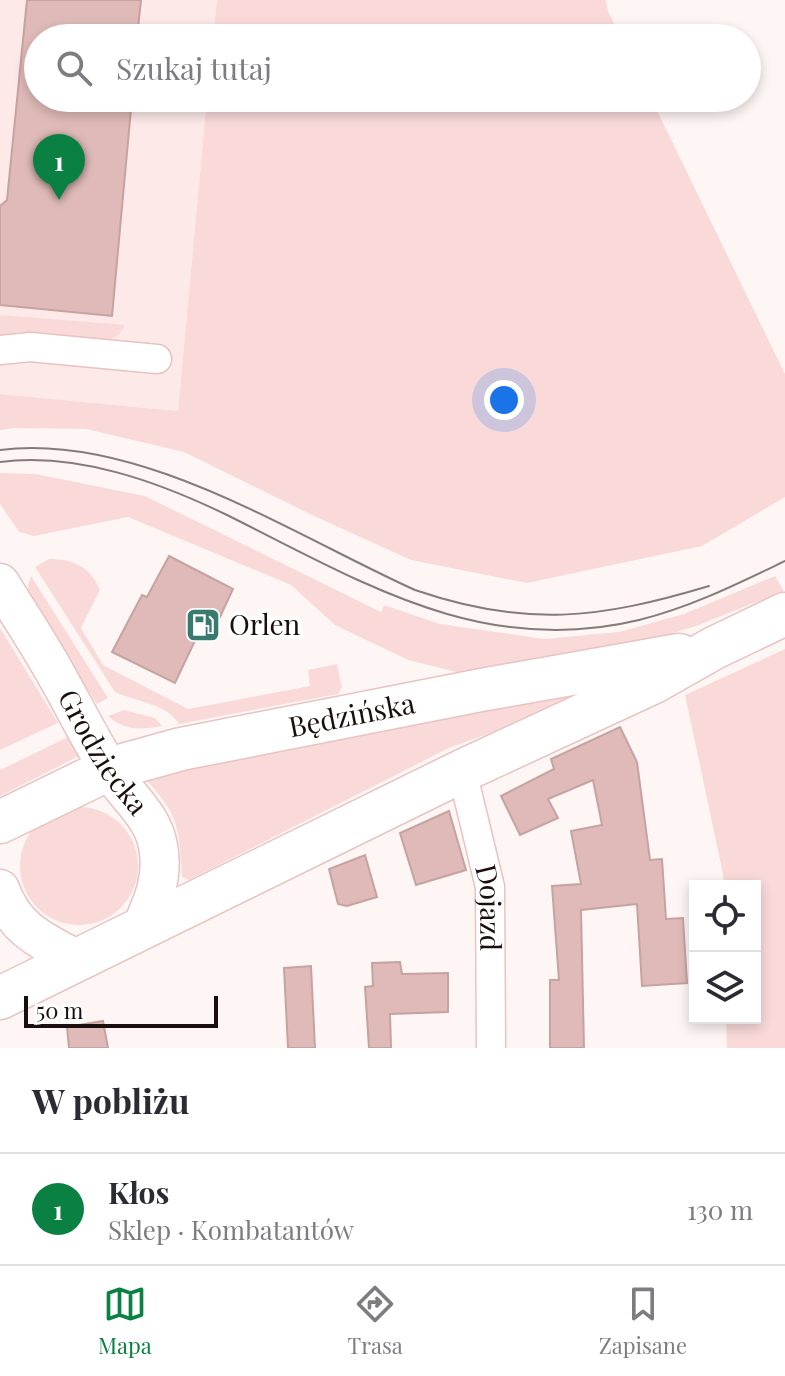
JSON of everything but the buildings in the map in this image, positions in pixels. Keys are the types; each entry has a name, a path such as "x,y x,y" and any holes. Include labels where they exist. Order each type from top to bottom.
{"main road":[{"name":"Będzińska","path":"76,959 462,771 598,710 785,614"},
{"name":"Będzińska","path":"0,822 109,769 251,733 714,648"},
{"path":"0,998 76,959"}],"street":[{"path":"0,350 30,347 157,359"},
{"name":"Grodziecka","path":"0,583 109,769 141,808 158,845 157,893 141,929"},
{"name":"Dojazd","path":"462,771 490,887 491,1048"},
{"path":"0,889 6,906 24,929 76,959"}],"shaded area":[{"path":"0,0 217,0 214,24 24,24 24,112 206,112 178,411 0,394"},
{"path":"217,0 606,0 614,24 214,24"},
{"path":"206,112 658,112 785,374 785,497 702,546 527,583 411,560 184,452 86,429 0,430 0,394 178,411"},
{"path":"0,315 125,325 119,334 101,341 33,332 0,335"},
{"path":"0,473 36,474 145,496 381,612 384,605 440,624 544,639 619,632 684,614 775,576 784,591 696,626 593,658 464,674 408,660 335,625 291,585 128,517 34,536 19,532 0,504"},
{"path":"49,559 80,566 96,582 100,590 81,628 103,665 188,709 310,686 308,670 337,664 342,687 338,694 179,724 159,707 115,692 35,567"},
{"path":"31,576 108,698 97,704 30,601 28,585"},
{"path":"0,628 58,723 0,750"},
{"path":"785,649 785,1048 727,1048 726,1024 761,1024 761,880 724,880 685,695"},
{"path":"619,684 601,694 451,747 189,880 182,877 180,843 174,819 162,798 139,772"},
{"path":"124,710 155,718 162,726 134,728 108,716"},
{"path":"68,737 81,755 0,796 0,770"},
{"path":"79,807 102,811 121,824 134,843 138,866 134,889 121,908 102,921 79,925 56,921 37,908 24,889 20,866 24,843 37,824 56,811"}],"tram line":[{"path":"0,450 52,449 106,457 160,472 266,517 415,590 492,610 562,615 597,612 709,586"},
{"path":"0,462 58,461 146,481 227,515 375,588 475,621 527,629 582,629 658,615 695,602 785,561"}],"place":[{"name":"Kłos","path":"59,200"},
{"name":"Orlen","path":"203,625"}]}
